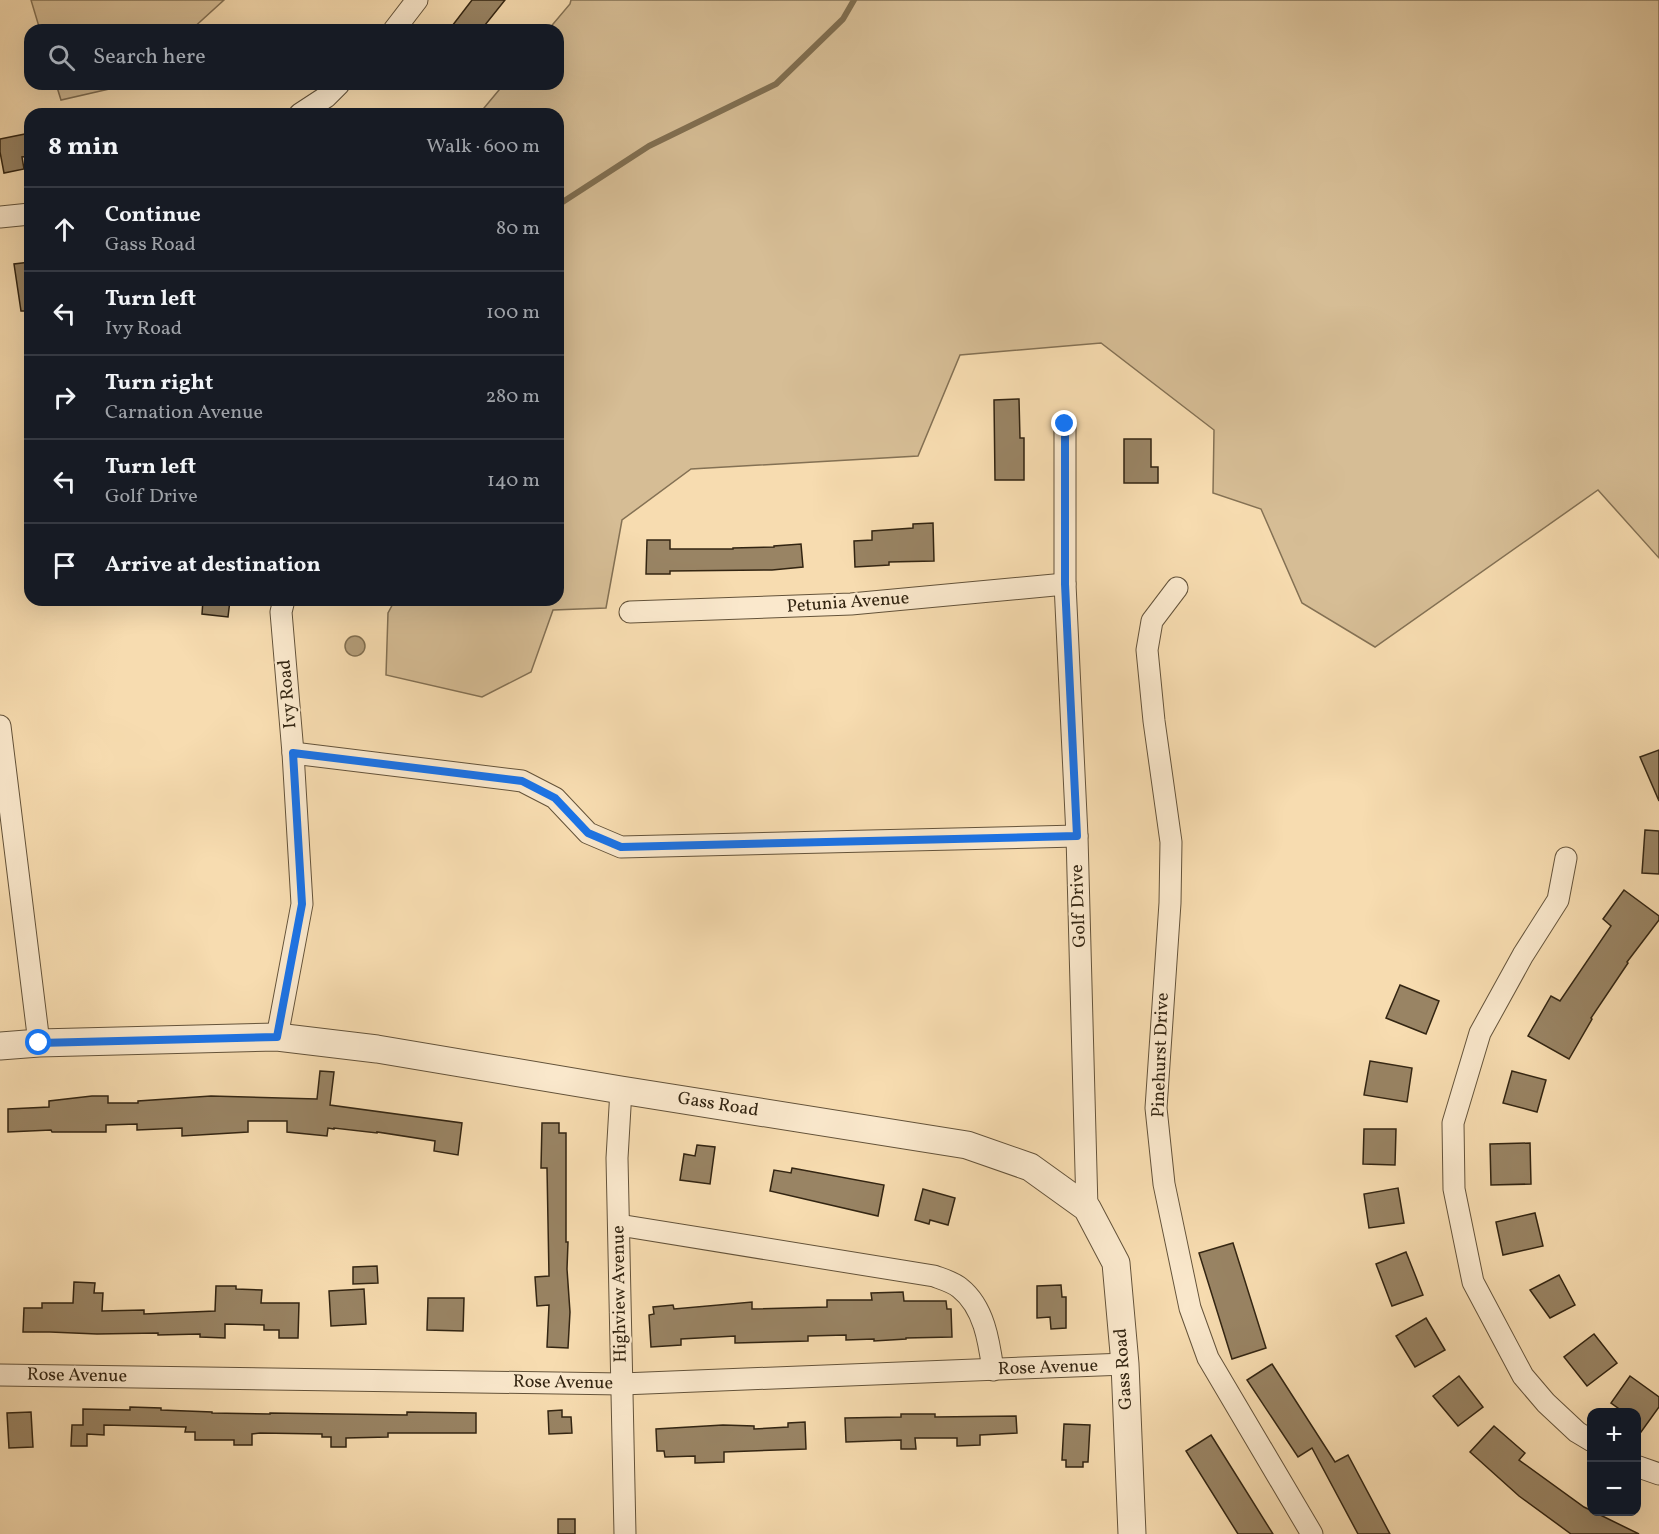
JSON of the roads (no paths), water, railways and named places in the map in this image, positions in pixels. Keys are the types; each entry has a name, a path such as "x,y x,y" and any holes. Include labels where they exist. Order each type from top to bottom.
{"street":[{"path":"399,24 417,0"},
{"path":"309,108 333,90"},
{"path":"0,217 24,215"},
{"name":"Golf Drive","path":"1065,424 1065,584 1077,836 1088,1208"},
{"name":"Petunia Avenue","path":"630,612 851,604 1065,584"},
{"name":"Pinehurst Drive","path":"1177,588 1152,621 1147,650 1154,722 1171,842 1170,903 1156,1108 1164,1184 1190,1308 1208,1358 1312,1534"},
{"name":"Ivy Road","path":"277,1037 302,904 293,753 281,612 282,606"},
{"path":"0,726 39,1043"},
{"path":"293,753 522,781 555,798 588,833 621,847 1077,836"},
{"path":"1566,858 1558,900 1523,955 1480,1032 1453,1123 1454,1189 1473,1282 1523,1376 1546,1403 1577,1432 1587,1438"},
{"name":"Gass Road","path":"0,1046 277,1037 377,1049 968,1144 1030,1167 1088,1208 1116,1263 1125,1364 1132,1534"},
{"name":"Highview Avenue","path":"621,1090 617,1158 625,1534"},
{"path":"619,1225 934,1276 959,1287 975,1304 988,1335 993,1370"},
{"name":"Rose Avenue","path":"0,1375 622,1384 1125,1364"},
{"path":"1641,1468 1659,1474"}],"waterway":[{"path":"564,201 649,146 776,84 843,19 854,0"}]}
